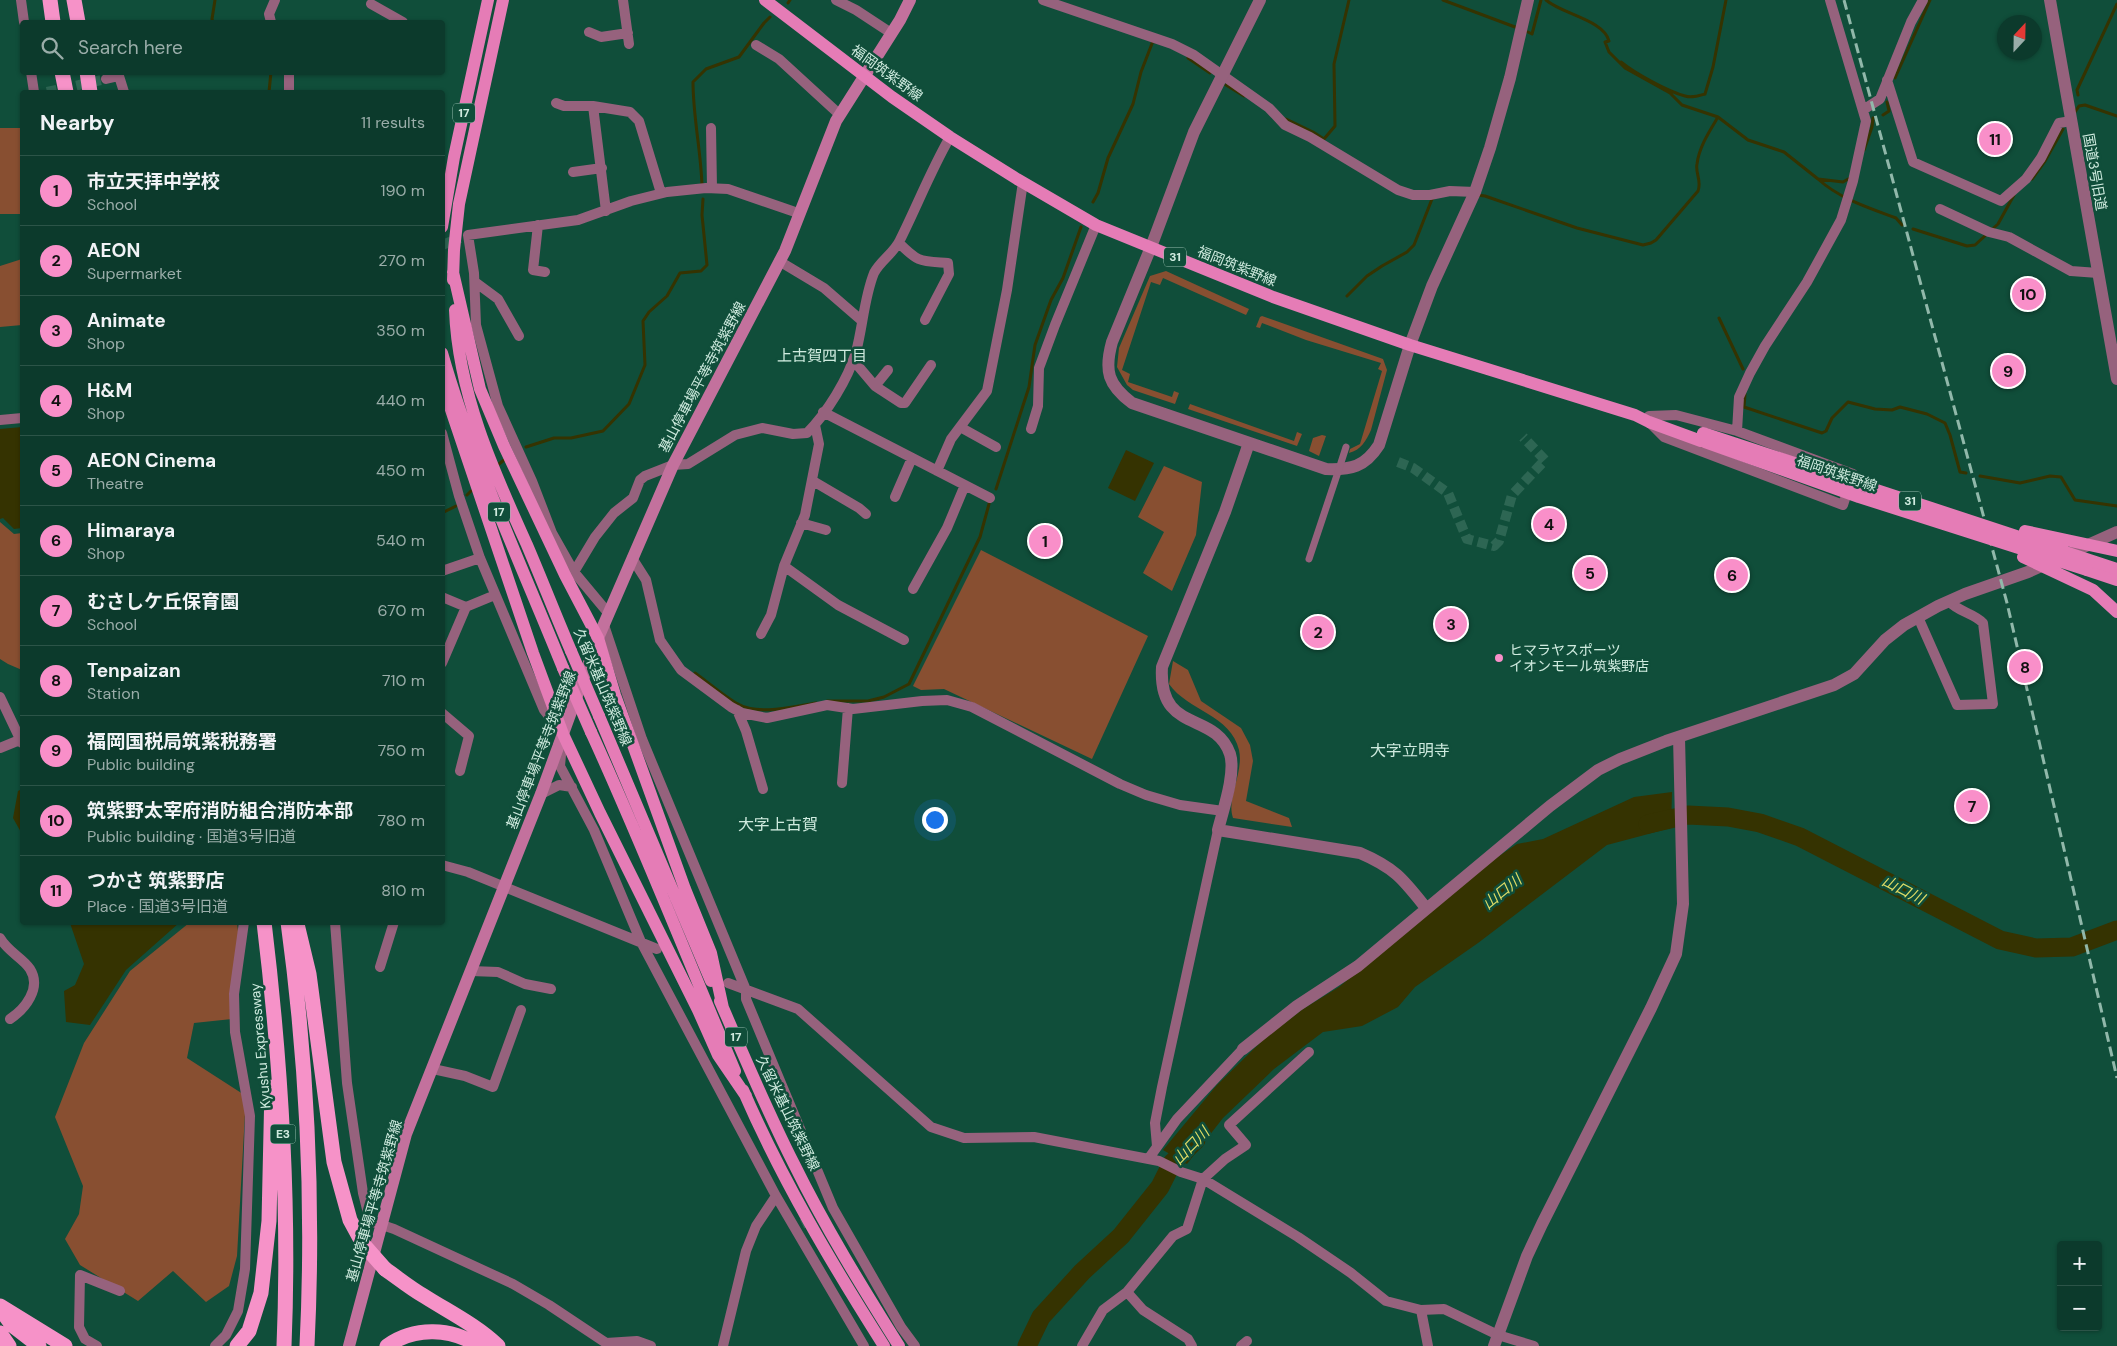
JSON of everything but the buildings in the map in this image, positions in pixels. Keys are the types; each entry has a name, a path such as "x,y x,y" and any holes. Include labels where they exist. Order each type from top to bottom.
{"highway":[{"path":"50,0 53,20"},
{"path":"74,0 78,20"},
{"path":"63,75 66,90"},
{"path":"87,75 90,90"},
{"name":"Kyushu Expressway","path":"264,925 274,1007 286,1177 284,1346"},
{"name":"E3","path":"288,925 299,1013 306,1112 309,1242 307,1346"},
{"path":"298,925 309,974 334,1162 350,1220 363,1244 385,1269 422,1295 463,1318 488,1336 498,1346"},
{"path":"236,1346 249,1331 261,1293 268,1221 274,1007"},
{"path":"0,1307 12,1325 39,1346"},
{"path":"0,1307 65,1346"},
{"path":"0,1326 24,1346"},
{"path":"387,1346 409,1335 437,1331 452,1333 468,1339 479,1346"},
{"path":"0,1333 10,1346"}],"main road":[{"name":"17","path":"445,210 454,157 488,0"},
{"name":"久留米基山筑紫野線","path":"503,0 459,204 453,272 456,338 466,389 501,488 756,1085 795,1166 854,1273 899,1346"},
{"name":"福岡筑紫野線","path":"765,0 864,76 950,137 1096,224 1273,297 1410,344 2117,569"},
{"name":"基山停車場平等寺筑紫野線","path":"349,1346 406,1134 541,794 598,638 673,465 779,261 839,114 891,34 910,0"},
{"path":"453,272 480,388 565,575 598,638 615,695 685,889 711,953 723,1008"},
{"name":"久留米基山筑紫野線","path":"445,363 474,451 563,668 627,810 746,1096 780,1169 841,1279 884,1346"},
{"path":"445,392 563,734 698,1010 718,1055 746,1096"},
{"name":"福岡筑紫野線","path":"1702,437 1859,497 2117,580"},
{"path":"1935,510 2117,551"},
{"path":"1975,534 2093,590 2117,612"}],"street":[{"path":"21,0 24,20"},
{"path":"270,20 269,14 275,0"},
{"path":"623,0 629,44"},
{"path":"836,0 856,10 891,34"},
{"path":"1043,0 1172,44 1194,55 1269,108 1285,125 1310,137 1398,190 1413,195 1430,195 1450,191 1475,192"},
{"path":"1260,0 1194,132 1151,247 1112,342 1108,357 1108,370 1113,386 1132,403 1326,469 1344,470 1360,465 1372,456 1379,445 1410,344 1432,286 1475,192 1505,97 1528,0"},
{"path":"1737,430 1739,398 1750,373 1765,346 1807,282 1847,206 1866,121 1830,0"},
{"path":"1863,110 1880,99 1911,22 1923,0"},
{"name":"国道3号旧道","path":"2050,0 2117,378"},
{"path":"371,4 391,20"},
{"path":"589,32 601,37 628,33"},
{"path":"756,45 779,60 839,114"},
{"path":"31,75 34,90"},
{"path":"289,75 289,90"},
{"path":"106,79 119,76 123,90"},
{"path":"1887,80 1913,162 2001,201 2026,179 2041,158 2059,123 2071,121"},
{"path":"556,102 564,106 593,106 630,112 639,121 661,194"},
{"path":"593,106 606,210"},
{"path":"711,128 712,188"},
{"path":"574,572 595,537 610,519 633,498 640,480 645,476 673,465 688,464 735,435 762,428 793,434 807,433 815,424 848,374 875,272 899,242 935,164 950,137"},
{"path":"573,172 602,168"},
{"path":"937,471 952,439 987,391 1007,290 1023,182"},
{"path":"798,213 749,194 728,189 712,188 661,194 631,201 578,220 468,235 475,282 476,325 498,406 532,481 552,533 574,572 606,620 642,738 746,990 746,998 831,1209 901,1327 915,1346"},
{"path":"1940,209 1989,232 2010,237 2071,271 2098,273"},
{"path":"1031,429 1038,406 1039,368 1096,224"},
{"path":"538,225 534,270 545,272"},
{"path":"899,242 914,258 925,262 948,263 949,274 925,320"},
{"path":"779,261 824,288 861,320"},
{"path":"475,282 498,299 519,336"},
{"path":"853,360 875,386 901,403 905,403 931,365"},
{"path":"875,386 888,370"},
{"path":"823,412 990,498"},
{"path":"1676,415 1737,430 1853,474 1843,504 1664,437 1649,419 1676,415"},
{"path":"0,420 20,418"},
{"path":"761,634 771,614 784,566 805,515 819,444 815,424"},
{"path":"960,427 996,447"},
{"path":"1154,1160 1157,1146 1155,1122 1232,769 1230,754 1223,742 1211,730 1178,714 1166,701 1161,685 1162,667 1225,512 1249,443"},
{"path":"445,444 459,496 495,595 544,710 563,734 560,766 594,830 641,942 776,1196 798,1226 864,1346"},
{"path":"1309,559 1346,447"},
{"path":"895,497 912,458"},
{"path":"813,481 866,514"},
{"path":"913,589 947,528 965,485"},
{"path":"801,523 826,530"},
{"path":"1157,1146 1177,1119 1243,1049 1296,1006 1358,966 1550,806 1598,770 1620,759 1680,737 1834,685 1854,674 1886,640 1904,625 1918,617 1949,601 2028,572 2117,532"},
{"path":"445,570 480,558"},
{"path":"632,558 646,580 660,640 681,670 737,710 767,718 827,706 848,708 947,700 972,707 1146,796 1180,805 1223,811"},
{"path":"784,566 838,604 904,640"},
{"path":"445,598 466,606 495,595"},
{"path":"1918,617 1957,705 1993,704 1983,623 1980,619 1955,608 1949,601"},
{"path":"445,656 466,606"},
{"path":"0,697 20,737"},
{"path":"842,783 848,708"},
{"path":"737,710 746,731 763,790"},
{"path":"445,716 469,736 460,771"},
{"path":"1496,1340 1527,1256 1676,954 1682,926 1683,904 1680,737"},
{"path":"0,748 20,742"},
{"path":"541,794 559,785 572,787"},
{"path":"1218,830 1360,852 1382,863 1401,876 1426,908"},
{"path":"445,866 468,872 657,949"},
{"path":"215,1346 226,1335 238,1311 245,1269 250,1116 235,1032 234,994 244,925"},
{"path":"335,925 348,1084 363,1193 370,1221 513,1284 549,1305 606,1343 636,1341 651,1346"},
{"path":"380,967 393,925"},
{"path":"0,938 6,948 30,969 33,981 29,1002 10,1019"},
{"path":"471,971 498,972 525,984 551,989"},
{"path":"728,983 798,1009 931,1127 964,1138 1034,1137 1154,1160 1203,1179 1298,1237 1351,1273 1386,1301 1421,1310 1444,1309 1496,1340 1534,1346"},
{"path":"433,1069 466,1076 493,1088 521,1010"},
{"path":"1082,1346 1103,1310 1127,1292 1173,1236 1187,1229 1203,1179 1225,1159 1246,1145 1229,1125 1309,1052"},
{"path":"723,1346 746,1251 756,1226 776,1196"},
{"path":"97,1346 85,1339 79,1326 80,1274 120,1291"},
{"path":"1127,1292 1143,1310 1188,1339 1192,1346"},
{"path":"1421,1310 1428,1346"}],"shaded area":[{"path":"0,128 20,128 20,214 0,214"},
{"path":"20,260 20,325 0,327 0,266"},
{"path":"1166,271 1249,309 1246,315 1163,278 1160,285 1151,282 1122,370 1130,374 1128,382 1172,397 1174,391 1179,393 1175,404 1133,390 1127,385 1117,367 1119,348 1150,276"},
{"path":"1262,316 1383,359 1387,370 1371,430 1357,450 1349,453 1350,449 1360,444 1382,371 1378,369 1381,363 1306,340 1262,323 1260,328 1256,327"},
{"path":"1190,404 1294,441 1297,432 1302,434 1297,446 1188,409"},
{"path":"1322,435 1326,436 1319,456 1309,451 1313,438"},
{"path":"1164,466 1202,482 1196,535 1172,591 1143,573 1164,532 1138,517"},
{"path":"0,522 14,534 20,533 20,669 0,659"},
{"path":"981,550 1148,636 1092,759 944,689 921,690 913,686"},
{"path":"1173,661 1188,670 1201,701 1241,728 1250,745 1253,761 1246,801 1289,818 1292,827 1233,818 1231,810 1239,768 1239,750 1234,738 1227,729 1187,701 1169,684"},
{"path":"187,925 237,925 239,939 232,1019 194,1023 187,1058 246,1096 237,1256 229,1286 206,1302 173,1271 138,1301 80,1265 65,1239 79,1214 83,1186 55,1117 84,1043 130,971"}],"water":[{"path":"20,427 20,528 14,529 3,518 0,519 0,429"},
{"path":"1126,450 1154,463 1135,501 1108,488"},
{"path":"20,790 20,830 13,818 18,791"},
{"path":"1672,792 1671,828 1607,845 1478,943 1415,987 1398,1007 1362,1026 1323,1032 1274,1069 1223,1118 1187,1164 1163,1150 1217,1085 1263,1040 1303,1009 1339,987 1481,868 1517,844 1543,839 1634,797"},
{"path":"71,925 177,925 126,970 90,1025 66,1022 64,991 75,985 84,964"}],"waterway":[{"path":"212,20 215,0"},
{"path":"1286,119 1324,139 1335,126 1334,64 1349,0"},
{"path":"1443,0 1515,27"},
{"path":"1528,32 1532,34 1541,0"},
{"path":"1546,0 1591,22 1599,28 1606,34 1609,41 1605,42 1609,52 1625,68 1670,93 1682,105 1718,117 1748,140 1784,152 1818,179 1843,182 1850,178"},
{"path":"1621,62 1670,91 1690,97 1705,94 1713,67 1726,0"},
{"path":"1895,78 1930,0"},
{"path":"2078,95 2077,90 2117,4"},
{"path":"702,186 693,82 706,69 739,57 770,17"},
{"path":"1093,202 1098,193 1108,158 1133,104 1141,72 1153,41 1155,42"},
{"path":"1188,58 1210,73"},
{"path":"269,90 271,75"},
{"path":"1226,85 1244,96"},
{"path":"1883,115 1889,111 1887,102"},
{"path":"2075,112 2079,106 2085,105 2117,116"},
{"path":"1477,195 1485,196 1577,228 1643,245 1651,243 1656,240 1698,191 1698,158 1705,140 1718,117"},
{"path":"1864,150 1873,118"},
{"path":"2032,179 2045,161 2063,129"},
{"path":"1818,179 1845,197 1865,207 1896,218 1902,225"},
{"path":"1913,229 1967,246 1975,245 1998,224 2014,195"},
{"path":"1347,296 1367,276 1407,252 1414,245 1434,198"},
{"path":"526,447 554,438 571,438 603,431 629,404 645,365 643,321 649,312 667,296 680,273 701,271 707,265 702,215 703,199"},
{"path":"996,489 1029,387 1035,345 1051,300 1063,278 1081,227"},
{"path":"1719,318 1743,369"},
{"path":"1745,394 1744,407 1822,433 1826,431 1832,418 1848,402 1875,409 1892,410 1900,407 1927,414 1945,423 1960,472 1966,473"},
{"path":"499,464 504,460"},
{"path":"1980,476 2020,483 2050,476 2061,477 2075,500 2117,506"},
{"path":"467,495 471,491"},
{"path":"827,701 868,701 884,697 909,684 980,537 989,504"},
{"path":"445,512 456,506"},
{"path":"695,673 744,707 764,710 816,703"},
{"name":"山口川","path":"1648,824 1688,815 1728,817 1760,823 1800,837 2000,940 2036,948 2072,947 2117,930"},
{"name":"山口川","path":"1027,1346 1041,1317 1082,1272 1121,1236 1160,1187 1172,1163 1196,1140"}],"tunnel":[{"path":"56,90 106,79"},
{"path":"445,244 460,238"},
{"path":"1398,462 1413,468 1448,493 1467,539 1494,546 1499,541 1512,495 1545,460 1523,437"},
{"path":"802,1224 828,1211"}],"railway":[{"path":"1844,0 2007,603 2117,1078"}],"place":[{"name":"つかさ 筑紫野店","path":"1995,139"},
{"name":"筑紫野太宰府消防組合消防本部","path":"2028,294"},
{"name":"福岡国税局筑紫税務署","path":"2008,371"},
{"name":"H&M","path":"1549,524"},
{"name":"市立天拝中学校","path":"1045,541"},
{"name":"AEON Cinema","path":"1590,573"},
{"name":"Himaraya","path":"1732,575"},
{"name":"Animate","path":"1451,624"},
{"name":"AEON","path":"1318,632"},
{"name":"ヒマラヤスポーツ イオンモール筑紫野店","path":"1499,658"},
{"name":"Tenpaizan","path":"2025,667"},
{"name":"むさしケ丘保育園","path":"1972,806"}],"district":[{"name":"上古賀四丁目","path":"822,356"},
{"name":"大字立明寺","path":"1410,750"},
{"name":"大字上古賀","path":"778,824"}]}
